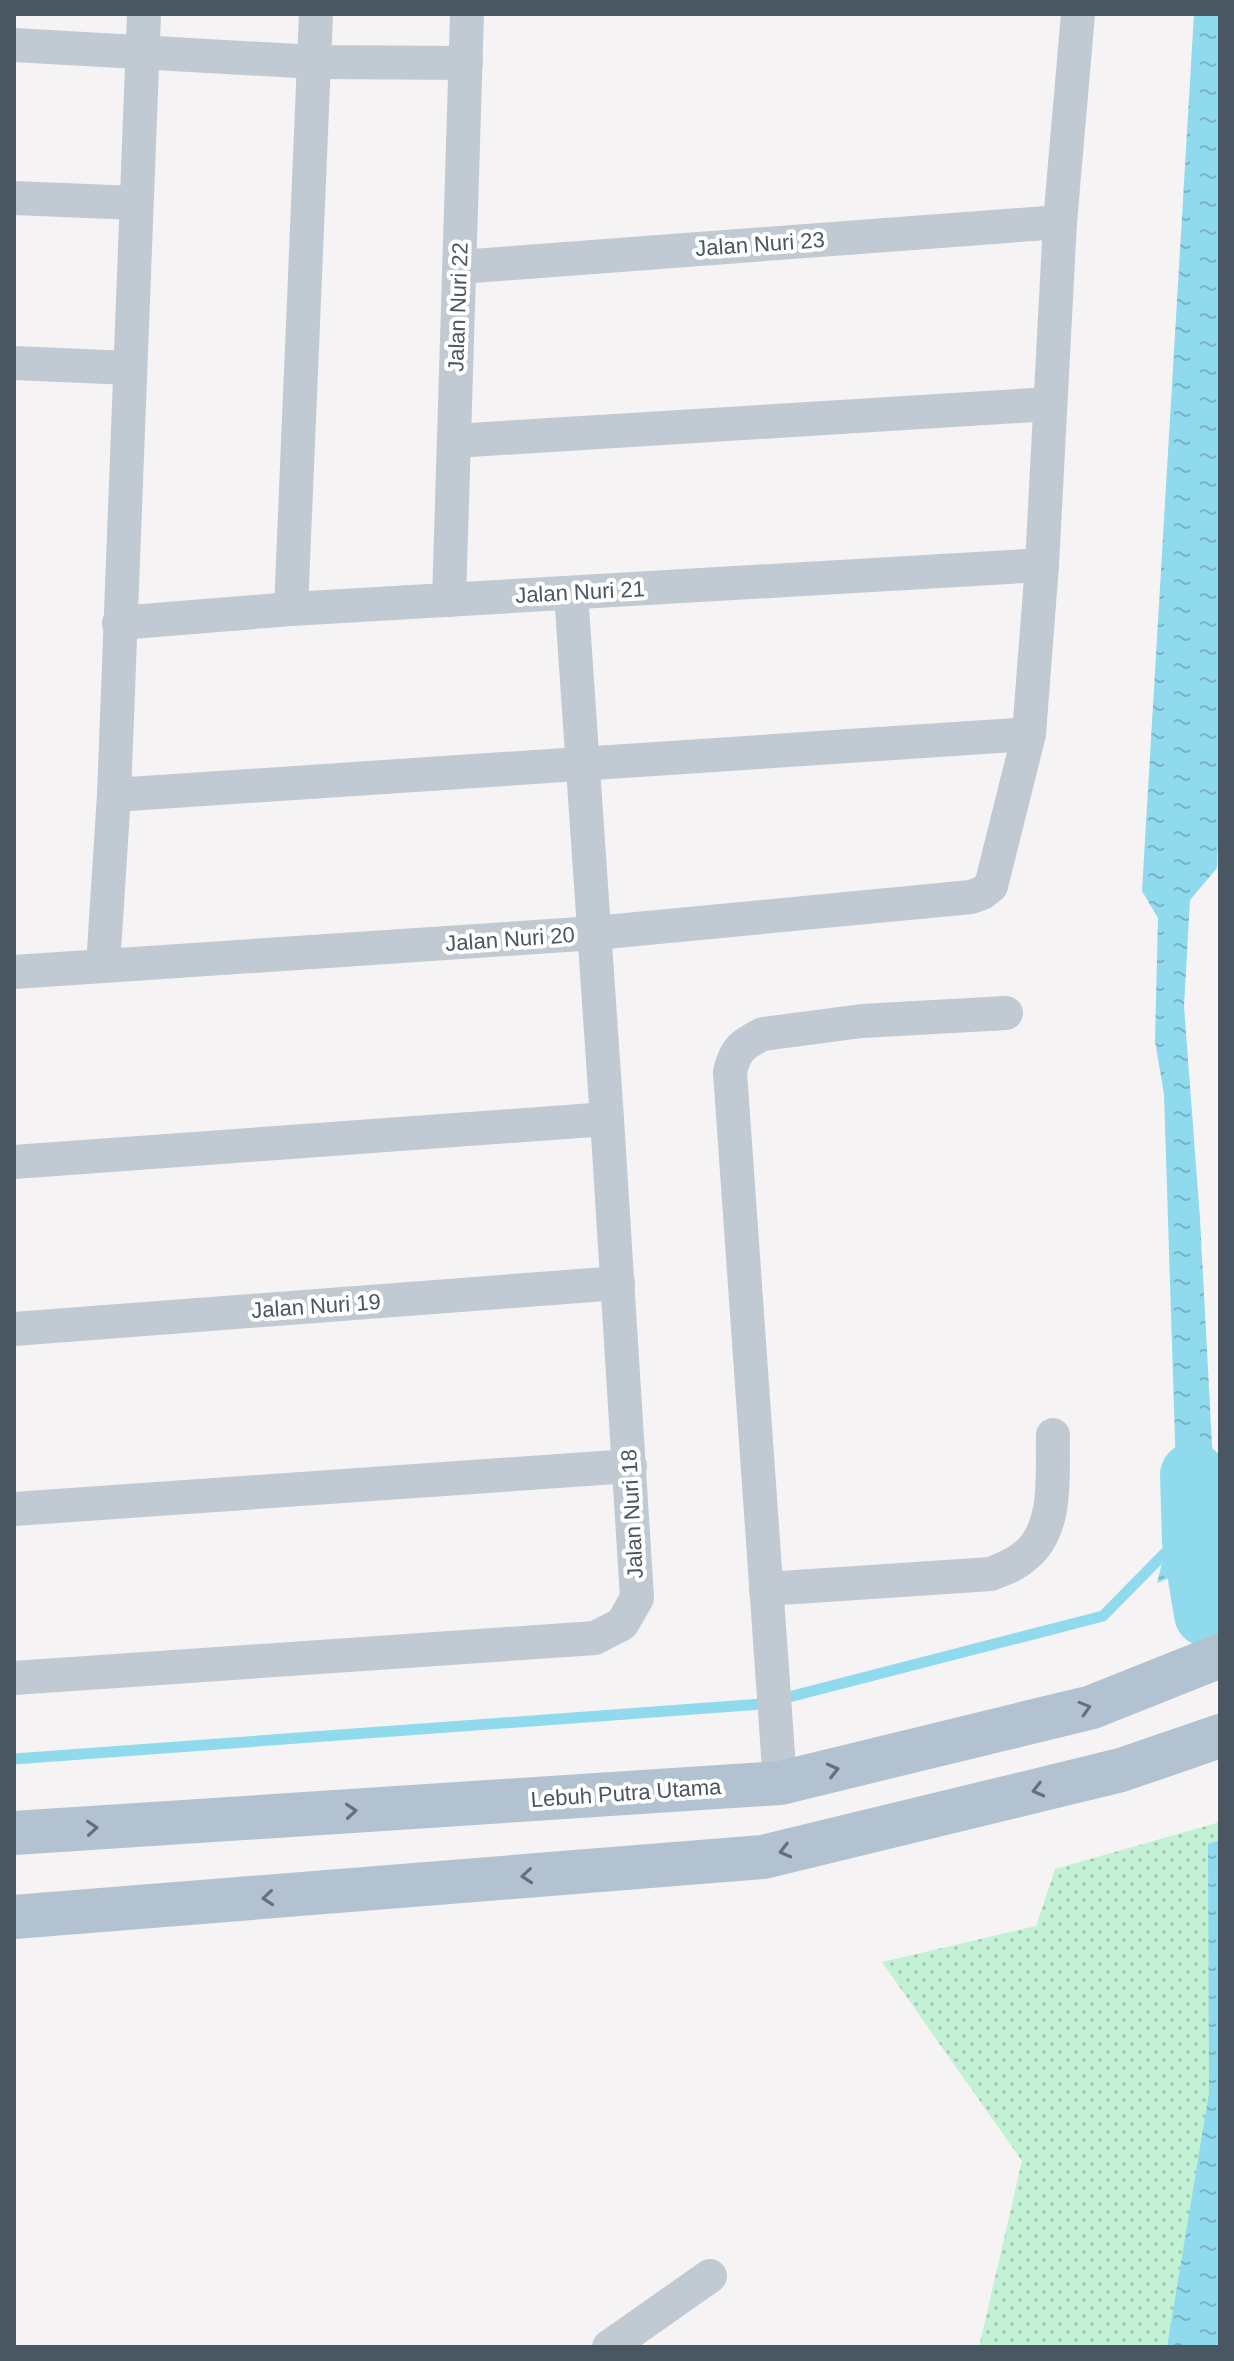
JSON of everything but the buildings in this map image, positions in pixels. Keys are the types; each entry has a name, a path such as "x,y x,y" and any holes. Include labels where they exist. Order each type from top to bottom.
{"main road":[{"name":"Lebuh Putra Utama","path":"14,1833 780,1783 1092,1707 1220,1656"},
{"path":"14,1917 763,1857 1121,1770 1220,1736"}],"street":[{"path":"103,966 114,795 144,14"},
{"path":"291,609 316,14"},
{"name":"Jalan Nuri 22","path":"449,600 467,14"},
{"path":"114,795 1029,734 1042,565 1060,222 1078,14"},
{"path":"14,45 315,62 466,63"},
{"path":"14,198 136,203"},
{"name":"Jalan Nuri 23","path":"459,267 1060,222"},
{"path":"14,363 130,368"},
{"path":"454,441 1050,404"},
{"name":"Jalan Nuri 21","path":"119,623 291,609 1042,565"},
{"name":"Jalan Nuri 18","path":"14,1678 595,1638 622,1624 637,1598 571,593"},
{"name":"Jalan Nuri 20","path":"14,972 595,933 971,897 991,886 995,875 1029,734"},
{"path":"780,1783 730,1072 734,1054 748,1041 763,1034 862,1021 1006,1013"},
{"path":"14,1162 607,1119"},
{"name":"Jalan Nuri 19","path":"14,1329 618,1283"},
{"path":"766,1589 991,1574 1011,1566 1028,1555 1045,1529 1052,1495 1053,1435"},
{"path":"14,1509 630,1466"},
{"path":"609,2347 710,2276"}],"green space":[{"path":"1220,1822 1220,2347 979,2347 1022,2161 882,1962 1036,1926 1055,1869"}],"water":[{"path":"1194,14 1220,14 1220,792 1217,868 1190,900 1184,1006 1200,1219 1218,1557 1157,1583 1177,1503 1164,1094 1155,1041 1158,918 1142,891"},
{"path":"1220,1840 1220,2347 1167,2347 1209,2093 1208,1844"}],"waterway":[{"path":"1193,1475 1195,1541 1207,1614"},
{"path":"14,1759 762,1704 1103,1616 1165,1553 1177,1549"}]}
